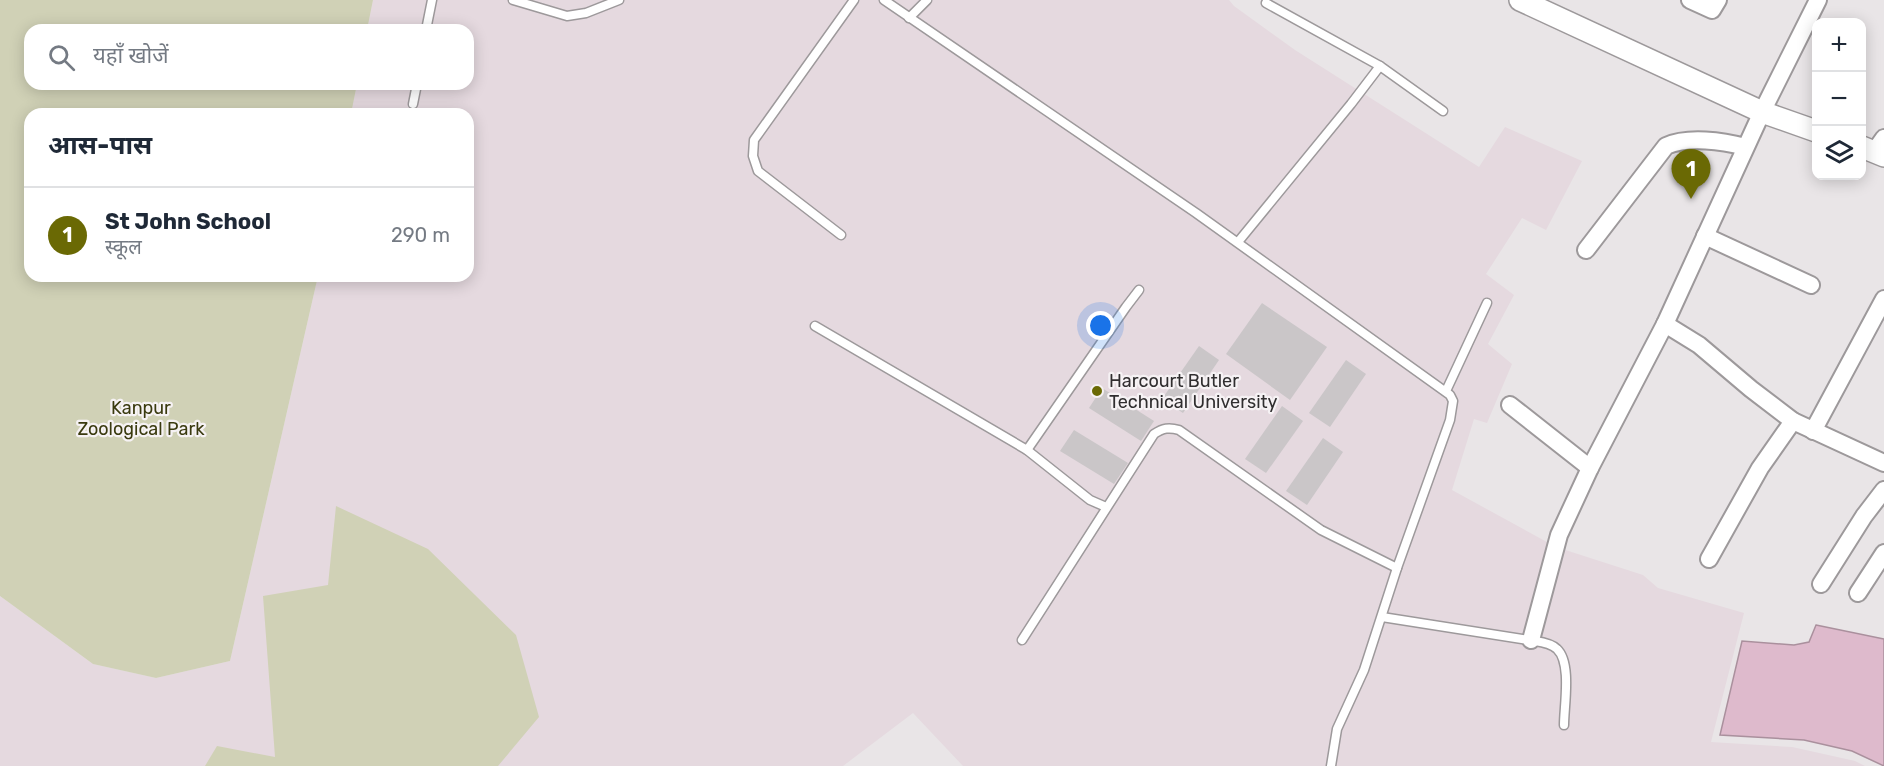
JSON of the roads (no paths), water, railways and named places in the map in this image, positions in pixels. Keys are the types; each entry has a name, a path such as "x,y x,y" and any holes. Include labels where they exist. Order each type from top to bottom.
{"street":[{"path":"1520,0 1762,112 1812,130"},
{"path":"1690,0 1712,10 1718,0"},
{"path":"1530,640 1559,535 1590,468 1665,324 1762,112 1818,0"},
{"path":"1586,250 1666,146 1675,142 1723,142 1746,147"},
{"path":"1705,236 1811,285"},
{"path":"1813,431 1884,299"},
{"path":"1665,324 1699,345 1793,420 1884,463"},
{"path":"1510,405 1590,468"},
{"path":"1709,559 1760,468 1793,420"},
{"path":"1821,584 1884,490"},
{"path":"1858,593 1884,553"}],"lane":[{"path":"427,24 432,0"},
{"path":"513,0 567,16 586,13 619,0"},
{"path":"841,235 758,171 753,148 754,140 762,128 855,0"},
{"path":"884,0 1238,242 1446,391 1453,401 1450,420 1397,568 1364,670 1337,729 1331,766"},
{"path":"909,18 927,0"},
{"path":"1266,3 1380,66 1443,111"},
{"path":"1238,242 1380,66"},
{"path":"413,104 416,90"},
{"path":"1027,450 1140,290"},
{"path":"1446,391 1487,303"},
{"path":"815,326 1027,450 1090,500 1106,507"},
{"path":"1022,640 1154,434 1161,429 1179,430 1321,530 1397,568"},
{"path":"1382,617 1530,640 1556,648 1563,658 1566,669 1564,725"}],"place":[{"name":"St John School","path":"1691,199"},
{"name":"Harcourt Butler Technical University","path":"1097,391"}],"park label":[{"name":"Kanpur Zoological Park","path":"141,418"}]}
